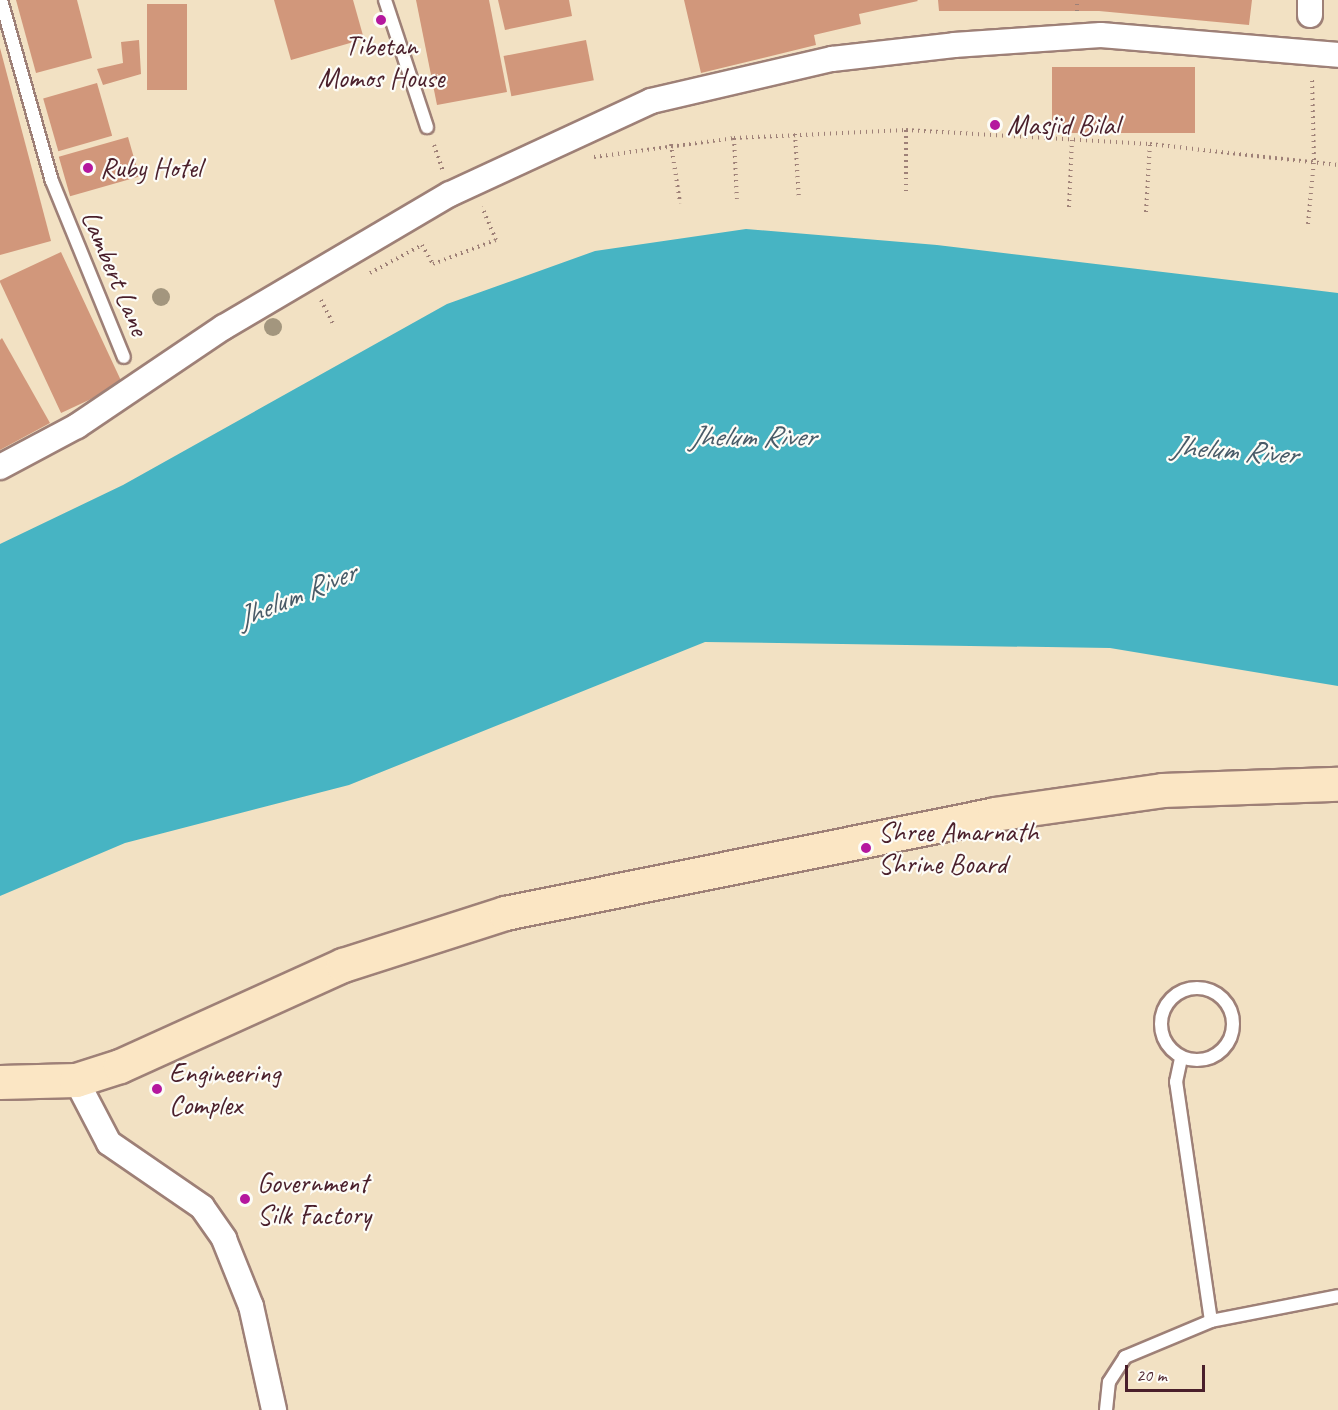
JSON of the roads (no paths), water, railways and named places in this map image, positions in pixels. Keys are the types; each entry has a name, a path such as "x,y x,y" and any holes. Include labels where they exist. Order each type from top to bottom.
{"main road":[{"path":"0,1082 76,1080 120,1066 342,965 505,913 994,814 1162,790 1338,784"}],"street":[{"path":"0,468 77,426 224,327 451,194 651,101 832,59 1101,35 1310,25 1338,55"},
{"path":"76,1080 88,1113 108,1143 202,1207 224,1239 251,1306 274,1410"}],"lane":[{"name":"Lambert Lane","path":"2,0 52,181 124,357"},
{"path":"385,0 428,127"},
{"path":"1210,990 1228,1004 1232,1037 1216,1056 1181,1058 1164,1040 1165,1007 1179,992 1210,990"},
{"path":"1181,1058 1176,1082 1211,1321"},
{"path":"1106,1410 1108,1382 1125,1357 1211,1321 1338,1296"}],"water":[{"name":"Jhelum River","path":"746,229 937,245 1338,293 1338,686 1110,648 705,642 349,785 125,843 0,896 0,544 123,485 447,304 595,251"}],"place":[{"name":"Tibetan Momos House","path":"381,20"},
{"name":"Masjid Bilal","path":"995,125"},
{"name":"Ruby Hotel","path":"88,168"},
{"name":"Shree Amarnath Shrine Board","path":"866,848"},
{"name":"Engineering Complex","path":"157,1089"},
{"name":"Government Silk Factory","path":"245,1199"}]}
